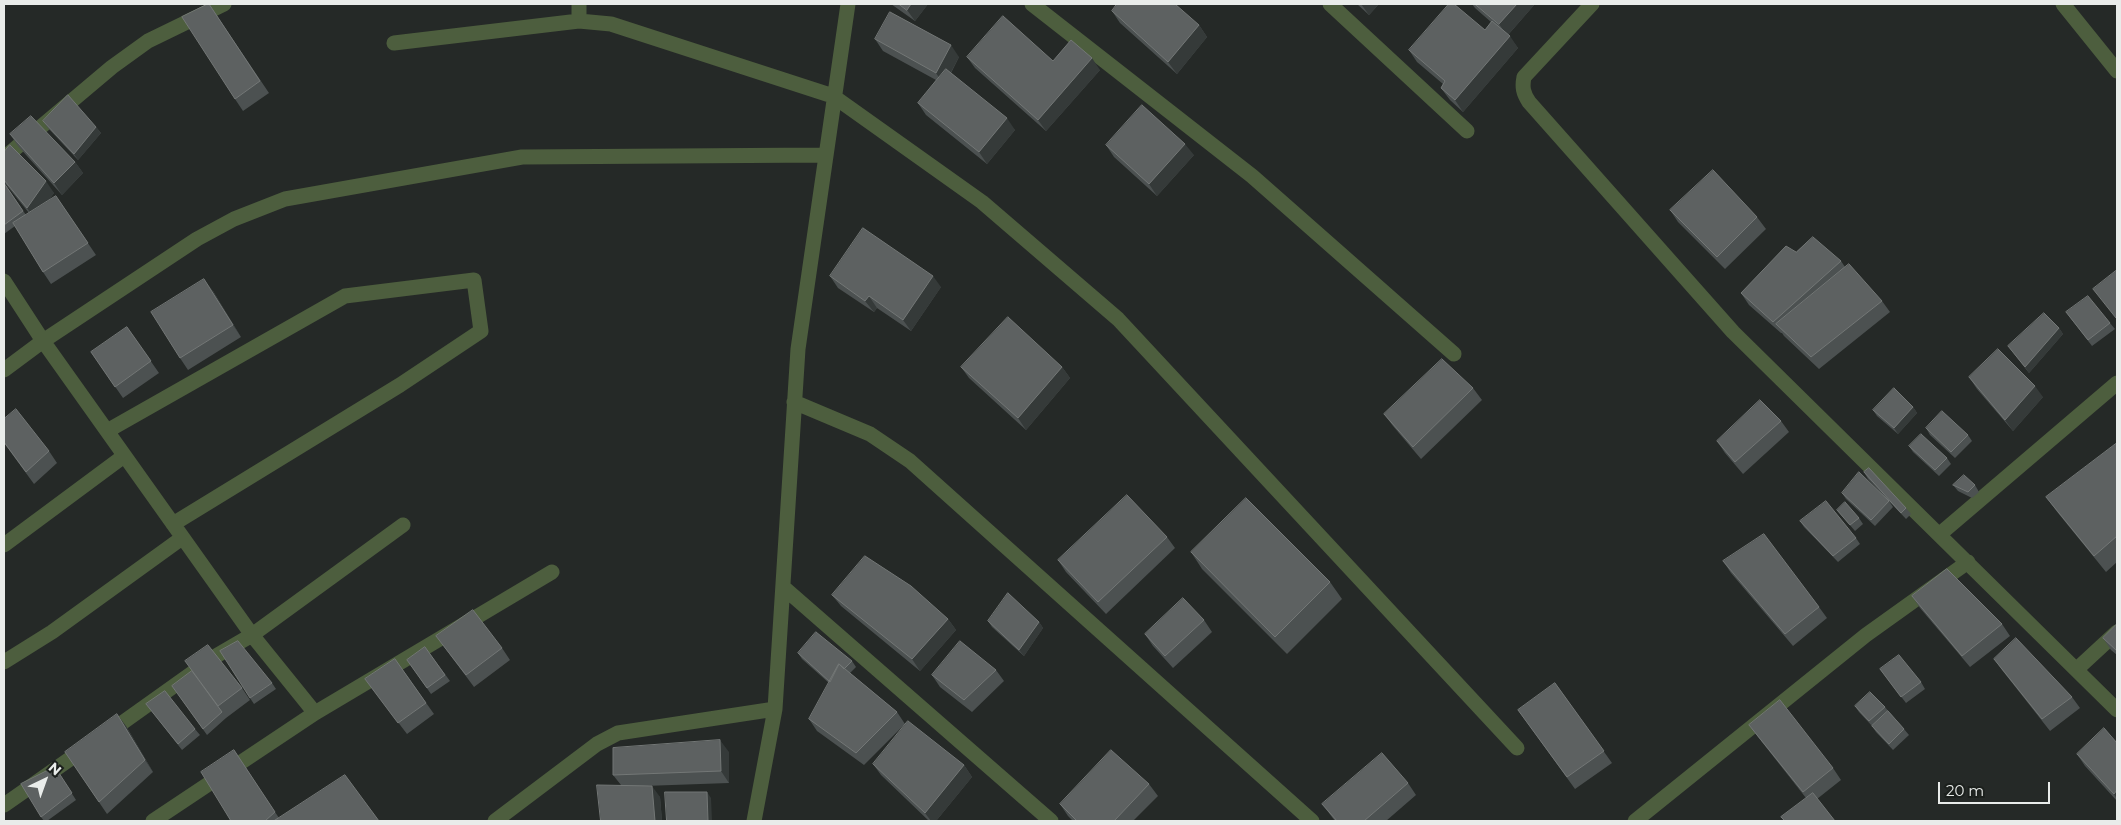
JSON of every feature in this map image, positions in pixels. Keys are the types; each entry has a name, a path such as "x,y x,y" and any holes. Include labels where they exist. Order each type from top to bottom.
{"street":[{"path":"4,158 112,67 148,41 224,4"},
{"path":"579,4 579,21"},
{"path":"754,821 775,708 798,349 824,156 848,4"},
{"path":"1032,4 1252,176 1454,354"},
{"path":"1330,4 1467,131"},
{"path":"1592,4 1524,77 1522,86 1524,94 1733,332 2078,669 2117,710"},
{"path":"2063,4 2117,71"},
{"path":"394,43 579,21 611,24 833,96 982,202 1118,320 1517,748"},
{"path":"4,370 43,341 197,239 234,219 285,199 522,157 824,156"},
{"path":"107,432 345,296 474,280 481,331 400,385 173,524"},
{"path":"4,282 43,341 182,538 252,635 315,713"},
{"path":"1940,534 2117,383"},
{"path":"794,402 870,434 910,461 1312,821"},
{"path":"4,544 124,456"},
{"path":"4,805 216,656 252,635 403,525"},
{"path":"4,662 52,632 182,538"},
{"path":"1635,821 1866,634 1968,562"},
{"path":"153,821 315,713 552,572"},
{"path":"783,587 1051,821"},
{"path":"2078,669 2117,632"},
{"path":"495,821 597,744 618,733 775,708"}],"building":[{"path":"208,4 260,81 235,99 182,17"},
{"path":"899,4 911,4 907,10"},
{"path":"1117,4 1175,4 1199,25 1168,62 1112,11"},
{"path":"1449,4 1454,4 1485,30 1492,21 1510,36 1455,100 1441,88 1445,81 1409,50"},
{"path":"1475,4 1517,4 1499,24"},
{"path":"890,12 951,45 936,73 875,39"},
{"path":"1003,16 1053,61 1071,40 1092,58 1038,120 967,57"},
{"path":"946,69 1007,118 979,152 918,103"},
{"path":"68,95 96,127 74,154 43,121"},
{"path":"1142,105 1185,144 1149,184 1106,145"},
{"path":"31,116 75,162 54,183 10,134"},
{"path":"10,145 46,181 27,208 4,180 4,152"},
{"path":"1713,170 1757,217 1717,257 1670,210"},
{"path":"4,183 23,211 4,225"},
{"path":"56,196 88,243 43,272 13,223"},
{"path":"863,228 933,276 903,320 869,296 865,301 830,276"},
{"path":"1813,237 1841,261 1773,322 1741,293 1786,246 1796,252"},
{"path":"1849,264 1882,301 1811,357 1776,324"},
{"path":"2117,270 2117,318 2116,318 2093,289"},
{"path":"204,279 233,325 180,358 151,312"},
{"path":"2088,296 2110,323 2088,340 2066,312"},
{"path":"2044,313 2059,328 2025,367 2008,346"},
{"path":"1008,317 1062,367 1018,418 961,367"},
{"path":"127,327 151,361 115,387 91,352"},
{"path":"1998,349 2035,386 2005,420 1969,377"},
{"path":"1442,359 1473,388 1413,447 1384,414"},
{"path":"1894,388 1913,407 1894,428 1873,410"},
{"path":"1760,400 1781,421 1735,462 1717,441"},
{"path":"16,409 49,451 26,472 4,442 4,419"},
{"path":"1942,411 1968,435 1951,452 1926,428"},
{"path":"1921,434 1947,458 1935,470 1909,446"},
{"path":"2117,443 2117,536 2094,556 2046,497"},
{"path":"1869,468 1906,508 1901,513 1864,472"},
{"path":"1859,472 1889,501 1871,520 1842,493"},
{"path":"1964,475 1975,485 1968,492 1953,485"},
{"path":"1127,495 1167,537 1098,602 1058,560"},
{"path":"1246,498 1330,582 1275,637 1191,552"},
{"path":"1826,501 1856,538 1833,556 1800,521"},
{"path":"1845,502 1859,518 1850,525 1837,510"},
{"path":"1764,534 1819,607 1785,634 1723,561"},
{"path":"865,556 911,586 948,619 912,659 832,595"},
{"path":"1947,569 2002,624 1962,656 1912,596"},
{"path":"1008,593 1039,622 1019,650 988,621"},
{"path":"1183,598 1204,620 1165,656 1145,634"},
{"path":"473,610 502,648 466,675 436,636"},
{"path":"2117,624 2117,651 2103,638"},
{"path":"816,632 852,661 844,669 839,664 830,682 798,653"},
{"path":"2016,638 2072,697 2042,719 1994,659"},
{"path":"238,641 272,683 250,698 220,651"},
{"path":"960,641 996,670 964,700 932,675"},
{"path":"208,645 242,688 218,706 185,661"},
{"path":"425,647 445,675 427,688 407,660"},
{"path":"1899,655 1921,682 1901,697 1880,669"},
{"path":"395,659 426,703 398,723 365,679"},
{"path":"839,664 897,712 856,753 809,719"},
{"path":"192,671 222,712 203,729 172,686"},
{"path":"1555,683 1604,751 1567,777 1518,710"},
{"path":"165,691 195,729 178,744 146,704"},
{"path":"1870,692 1885,707 1869,721 1855,706"},
{"path":"1780,700 1833,768 1803,792 1749,725"},
{"path":"1888,711 1904,729 1889,744 1872,726"},
{"path":"117,714 145,760 99,802 65,752"},
{"path":"908,721 964,765 925,813 873,764"},
{"path":"2104,728 2117,743 2117,790 2114,794 2077,754"},
{"path":"720,740 721,771 613,775 613,748"},
{"path":"234,750 275,812 265,821 231,821 201,772"},
{"path":"1111,750 1149,784 1114,821 1077,821 1060,804"},
{"path":"1382,753 1408,783 1364,821 1337,821 1322,804"},
{"path":"55,767 72,793 41,817 21,784"},
{"path":"345,775 379,821 274,821"},
{"path":"597,785 652,786 655,821 601,821"},
{"path":"665,792 707,792 708,821 667,821"},
{"path":"1813,793 1835,821 1785,821 1781,817"}]}
